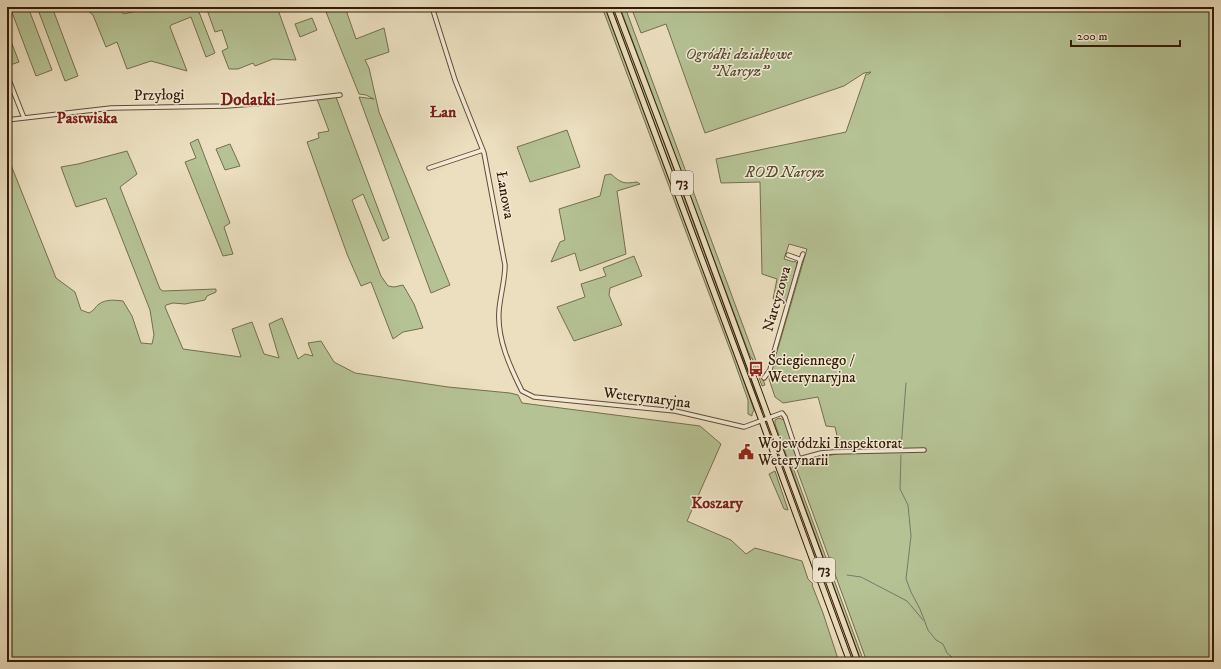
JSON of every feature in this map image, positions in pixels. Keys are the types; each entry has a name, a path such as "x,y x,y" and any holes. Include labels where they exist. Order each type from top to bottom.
{"main road":[{"name":"73","path":"608,7 850,662"},
{"name":"73","path":"616,7 858,662"}],"street":[{"name":"Łanowa","path":"432,7 455,80 483,150 505,265 505,277 499,311 500,332 502,344 522,391"},
{"path":"7,75 24,118"},
{"name":"Przyłogi","path":"7,120 111,108 226,106 280,102 340,95"},
{"path":"429,168 483,150"},
{"path":"800,262 803,254"},
{"name":"Narcyzowa","path":"764,378 770,370 800,262 799,259 788,255"},
{"name":"Weterynaryjna","path":"522,391 534,397 675,411 744,427 782,413 800,459 834,452 924,450"}],"green space":[{"path":"10,7 28,7 52,70 36,76"},
{"path":"37,7 52,7 78,76 65,81"},
{"path":"83,7 121,7 123,14 147,7 197,7 215,53 206,57 191,17 171,25 170,27 187,71 151,61 127,69 117,42 106,47 93,15"},
{"path":"206,7 277,7 296,60 273,59 255,66 253,63 238,69 229,69 222,51 228,48 222,30 215,32"},
{"path":"324,7 345,7 356,39 384,28 389,52 365,60 369,68 379,112 450,285 431,293 359,97 374,99 366,95 359,94"},
{"path":"602,7 605,7 735,356 754,410 752,416 748,414 748,400 732,355"},
{"path":"611,7 614,7 762,409 734,338"},
{"path":"620,7 625,7 765,385 762,386 748,351"},
{"path":"631,7 1146,7 1146,9 1154,10 1154,7 1214,7 1214,662 867,662 796,467 798,462 841,453 835,427 826,426 818,397 783,403 775,397 769,379 807,249 789,244 784,259 795,261 797,263 788,301 773,299 777,279 762,274 760,182 721,183 716,159 846,132 866,74 871,72 864,73 844,86 705,133 666,24 641,33"},
{"path":"312,18 317,30 300,37 295,24"},
{"path":"7,31 19,62 7,66"},
{"path":"336,97 389,238 383,241 363,194 352,200 381,276 388,286 394,287 403,285 414,304 423,328 403,332 393,339 371,282 361,286 347,254 307,142 319,138 318,133 329,131 317,99"},
{"path":"567,130 580,167 530,182 517,147"},
{"path":"198,139 230,223 224,227 233,254 223,256 185,162 196,158 190,143"},
{"path":"230,144 240,166 225,170 216,149"},
{"path":"127,151 137,174 120,187 160,289 163,291 216,289 216,292 207,296 205,300 185,304 173,303 166,305 165,307 183,349 241,357 232,329 252,322 264,354 279,358 269,324 282,318 298,359 305,354 313,356 308,343 321,341 334,362 355,373 448,387 510,393 518,395 522,403 700,426 721,444 687,521 731,540 746,554 755,548 802,561 808,579 813,584 812,585 839,662 7,662 7,155 56,278 75,292 81,310 89,313 105,301 123,301 132,316 141,343 152,344 154,335 150,310 106,198 76,207 61,167"},
{"path":"611,174 622,182 637,182 640,184 617,191 626,254 580,271 575,253 551,262 560,242 565,240 559,209 600,196 605,175"},
{"path":"634,256 642,276 610,288 609,295 622,325 574,341 557,307 585,297 581,284 606,276 603,268"},
{"path":"779,418 784,420 797,459 791,462 864,662 861,662 775,424 775,420"},
{"path":"775,471 788,510 784,509 769,474"}],"waterway":[{"path":"901,449 906,383"},
{"path":"901,455 900,489 908,505 911,536 906,579 928,630 936,640 943,644 947,653 958,662"},
{"path":"847,575 861,577 907,601 923,620"}],"place":[{"name":"Ściegiennego / Weterynaryjna","path":"756,369"},
{"name":"Wojewódzki Inspektorat Weterynarii","path":"746,452"}],"district":[{"name":"Dodatki","path":"248,100"},
{"name":"Łan","path":"443,112"},
{"name":"Pastwiska","path":"87,118"},
{"name":"Koszary","path":"717,503"}],"park label":[{"name":"Ogródki działkowe \"Narcyz\"","path":"739,62"},
{"name":"ROD Narcyz","path":"785,172"}]}
